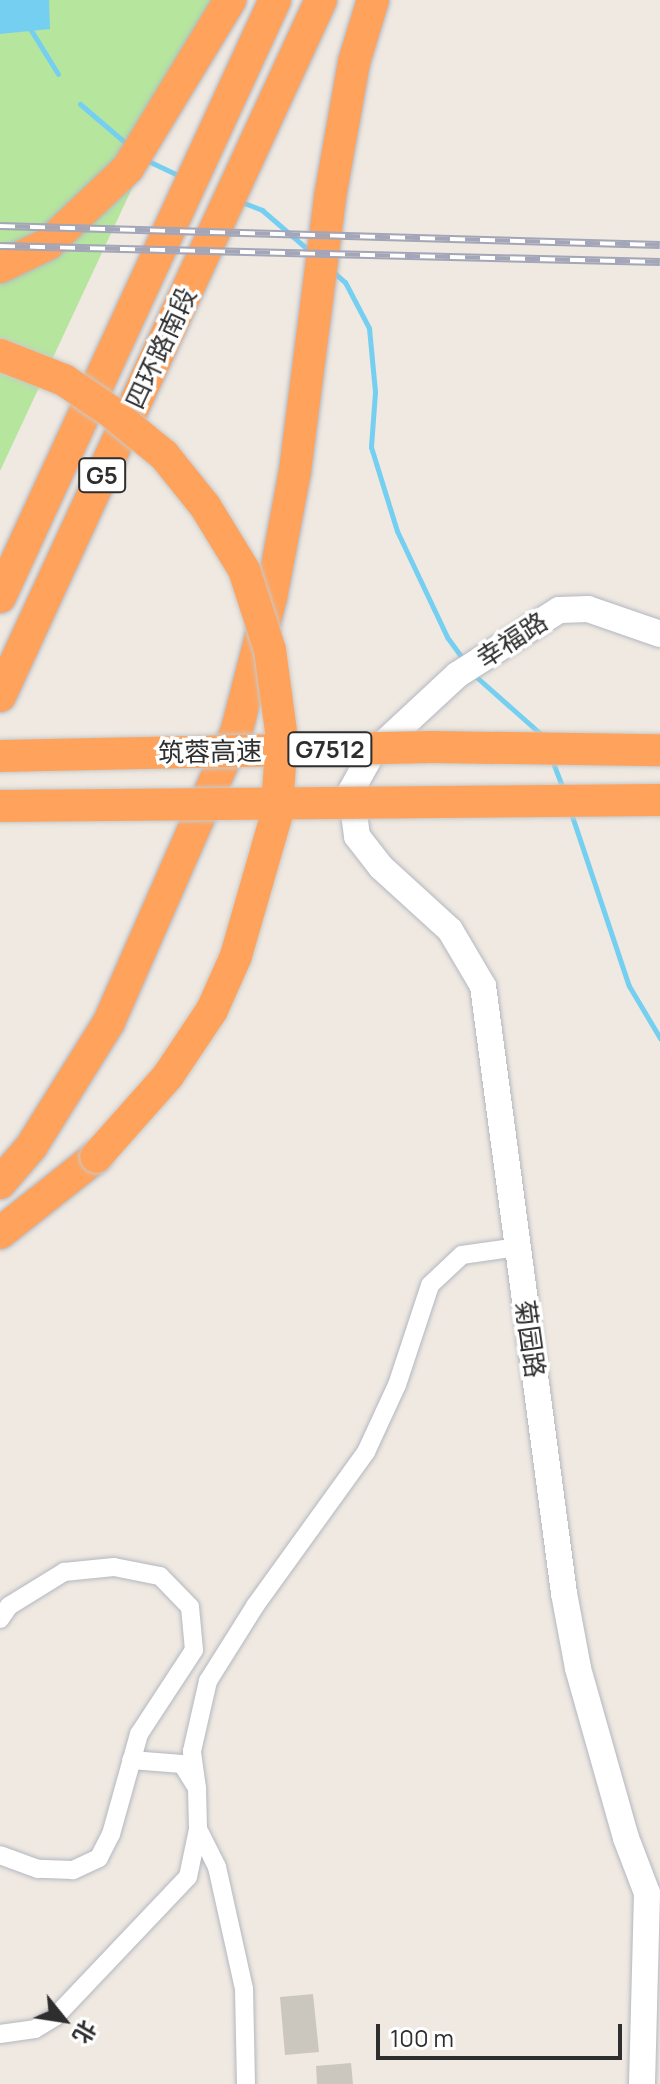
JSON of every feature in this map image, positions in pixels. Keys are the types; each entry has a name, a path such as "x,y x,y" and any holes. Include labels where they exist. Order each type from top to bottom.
{"highway":[{"path":"0,267 48,244 83,216 128,168 230,0"},
{"name":"四环路南段","path":"0,597 275,0"},
{"name":"四环路南段","path":"0,696 321,0"},
{"path":"0,1183 31,1147 109,1022 236,733 271,598 295,471 330,197 354,62 373,0"},
{"path":"0,355 64,380 110,411 164,455 205,506 248,583 270,650 282,739 276,817 258,891 212,1010 168,1076 96,1157 0,1233"},
{"name":"筑蓉高速","path":"0,756 432,747 660,750"},
{"name":"筑蓉高速","path":"0,806 660,800"}],"street":[{"name":"幸福路","path":"467,669 508,638 559,610 588,609 660,634"},
{"name":"菊园路","path":"467,669 371,755 354,779 352,808 357,836 381,867 450,930 483,986 578,1668 626,1838 647,1893 642,2084"},
{"path":"0,2034 35,2029 55,2017 164,1906 188,1877 198,1829 192,1751 208,1681 255,1606 366,1452 397,1385 430,1285 462,1255 518,1247"},
{"path":"0,1619 9,1606 64,1572 114,1567 160,1576 190,1607 194,1650 152,1710 131,1760 111,1834 99,1858 73,1870 38,1869 0,1855"},
{"path":"131,1760 182,1764 197,1788"},
{"path":"198,1829 217,1867 244,1989 246,2084"}],"green space":[{"path":"0,0 220,0 0,471"}],"water":[{"path":"0,0 49,0 50,29 0,34"}],"building":[{"path":"313,1994 319,2052 285,2055 280,1997"},
{"path":"351,2063 353,2084 317,2084 316,2066"}],"waterway":[{"path":"29,27 58,74"},
{"path":"80,104 128,145"},
{"path":"144,159 182,177"},
{"path":"239,201 262,210 312,253"},
{"path":"331,270 345,282 369,328 375,392 371,447 397,531 447,637 465,662"},
{"path":"473,674 543,736"},
{"path":"552,760 563,788"},
{"path":"571,813 629,986 660,1038"}],"railway":[{"path":"0,226 660,245"},
{"path":"0,246 660,262"}]}
